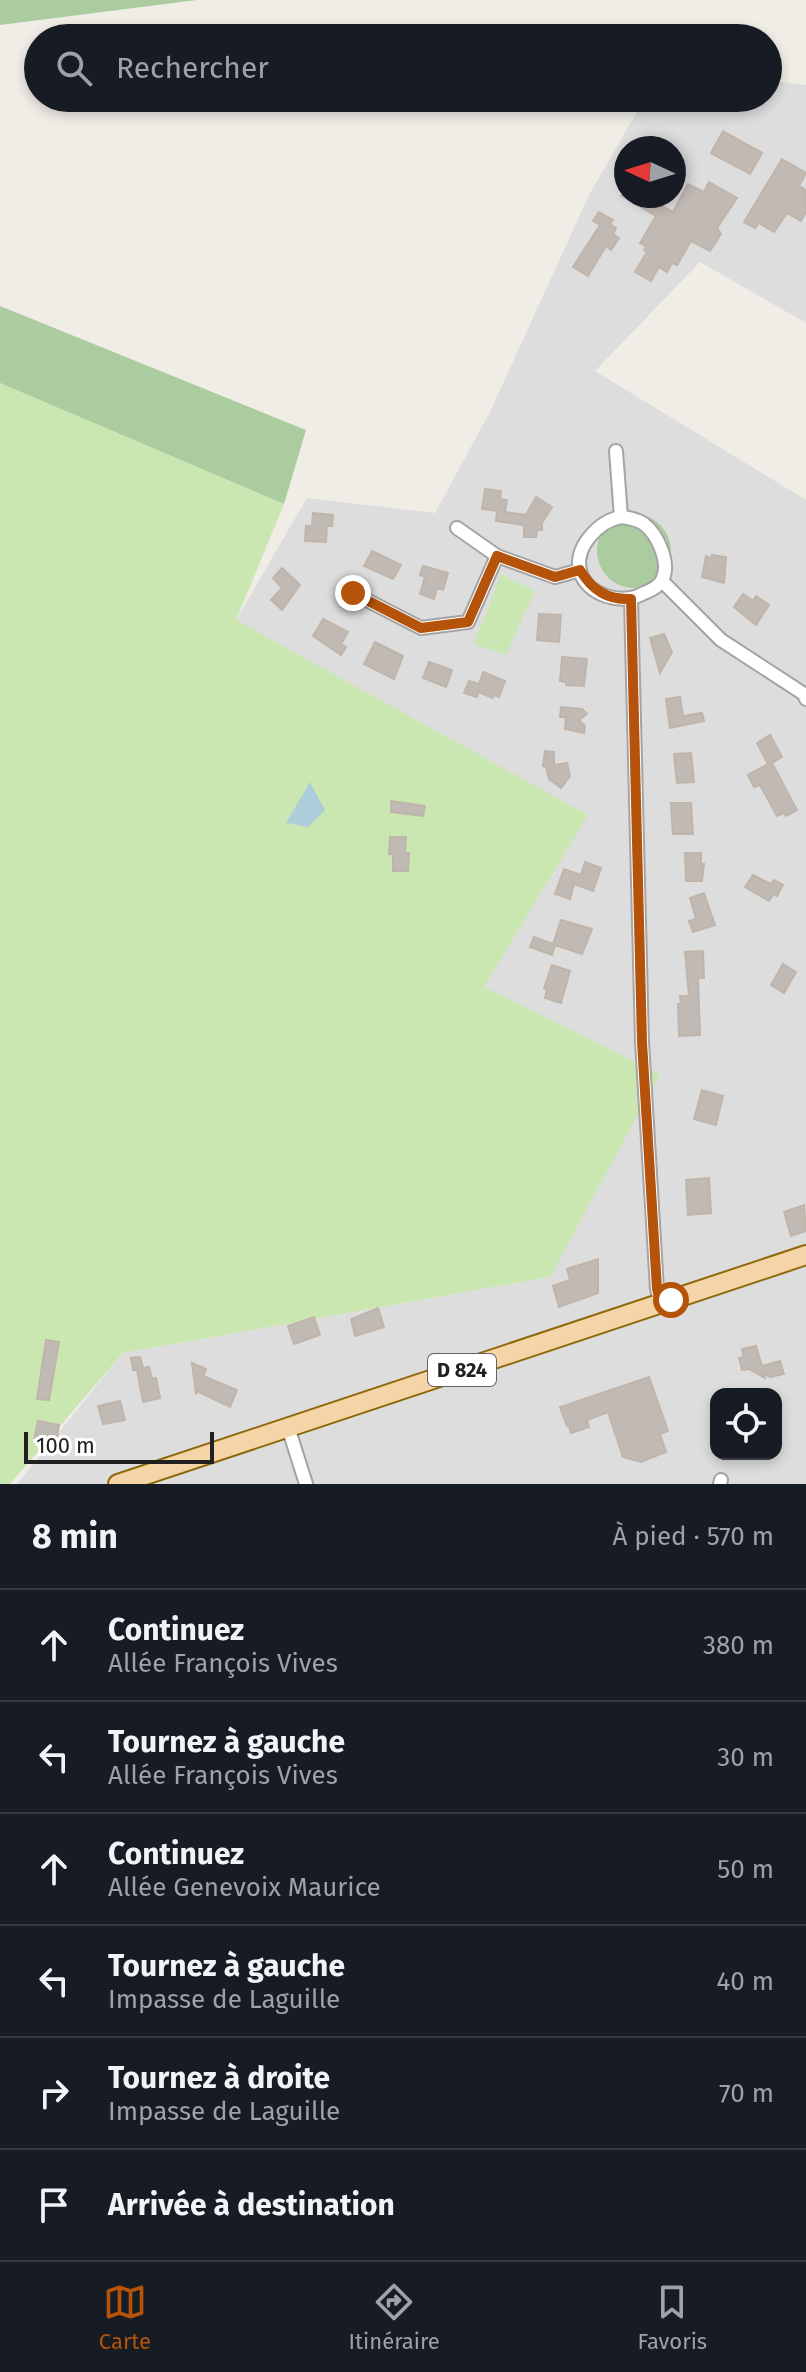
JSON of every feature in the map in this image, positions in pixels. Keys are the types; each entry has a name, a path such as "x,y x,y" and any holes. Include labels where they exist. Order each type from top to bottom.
{"main road":[{"name":"D 824","path":"118,1484 806,1255"}],"street":[{"path":"616,451 621,517"},
{"path":"621,517 645,525 652,533 663,555 665,568 662,581 656,587 631,599 614,600 587,583 580,570 582,552 588,539 605,522 621,517"},
{"path":"457,528 497,556 555,577 580,570"},
{"path":"353,593 421,628 468,622 497,556"},
{"path":"662,581 721,640 804,694 806,699"},
{"path":"631,599 642,1042 657,1289 661,1304"},
{"path":"288,1427 306,1484"}],"shaded area":[{"path":"782,82 806,85 806,323 700,262 595,371 806,500 806,1484 17,1484 123,1353 550,1277 484,987 236,620 307,498 435,513 490,412 590,193 614,152 614,208 686,208 686,136 623,136 637,112 782,112"}],"green space":[{"path":"0,0 197,0 0,25"},
{"path":"0,306 306,430 284,504 0,383"},
{"path":"0,383 284,504 236,620 588,815 484,987 660,1074 550,1277 123,1353 10,1484 0,1484"},
{"path":"634,514 648,517 660,525 668,537 671,551 668,565 660,577 648,585 634,588 620,585 608,577 600,565 597,551 600,537 608,525 620,517"},
{"path":"501,574 535,591 506,655 474,644"}],"water":[{"path":"310,782 325,810 308,827 286,823"}],"building":[{"path":"723,131 762,153 750,174 711,153"},
{"path":"782,159 806,173 799,186 806,190 806,212 801,221 787,213 774,232 759,223 755,228 744,222"},
{"path":"709,182 737,198 717,228 721,234 710,251 691,241 677,265 672,263 667,272 659,267 651,281 635,272 647,252 644,250 646,246 640,243 656,216 642,208 666,208 673,212 675,208 686,208 688,184 704,192"},
{"path":"599,212 613,220 610,224 616,228 613,234 619,238 611,250 606,246 588,276 573,267 600,225 593,221"},
{"path":"485,489 501,491 500,499 507,500 505,512 526,515 536,497 552,507 542,523 542,530 537,530 536,537 524,537 524,525 496,521 497,511 482,509"},
{"path":"313,513 333,515 332,526 327,526 326,542 305,541 306,526 312,526"},
{"path":"372,551 401,565 393,579 364,566"},
{"path":"712,555 726,557 724,583 702,577 706,556 711,558"},
{"path":"423,566 448,573 443,590 437,588 434,599 420,594 425,577 420,575"},
{"path":"282,568 300,585 282,610 271,600 282,588 273,578"},
{"path":"743,594 753,601 756,596 769,605 756,625 734,607"},
{"path":"539,614 561,615 559,642 537,640"},
{"path":"323,619 348,632 341,644 346,647 341,655 313,636"},
{"path":"664,634 672,652 660,673 650,638"},
{"path":"375,642 403,656 394,679 364,664"},
{"path":"562,657 587,659 584,686 566,685 566,682 560,681"},
{"path":"429,662 452,670 446,687 423,678"},
{"path":"483,672 505,681 499,697 478,692 477,697 464,693 469,681 479,684"},
{"path":"680,697 683,716 702,713 704,721 670,728 666,699"},
{"path":"561,707 582,709 587,714 579,720 585,726 584,733 565,729 566,717 560,717"},
{"path":"770,735 782,757 772,763 797,810 786,816 784,813 777,816 760,785 754,787 748,775 768,764 757,743"},
{"path":"545,751 554,752 554,765 567,763 570,776 561,788 549,779 543,766"},
{"path":"691,753 694,782 677,783 674,754"},
{"path":"391,801 425,806 423,816 391,812"},
{"path":"671,803 691,803 693,834 673,834"},
{"path":"390,837 406,837 408,871 393,871 393,854 389,854"},
{"path":"685,853 701,853 701,864 704,864 702,881 686,881"},
{"path":"585,862 601,868 593,891 574,884 570,899 555,894 564,869 581,875"},
{"path":"753,875 771,884 774,880 783,885 777,896 774,894 769,901 745,887"},
{"path":"704,893 715,925 693,932 689,921 696,919 690,898"},
{"path":"561,920 592,929 582,954 555,945 552,955 530,947 534,937 553,944"},
{"path":"703,951 704,978 698,978 700,1035 679,1036 680,996 689,996 685,952"},
{"path":"783,964 796,972 784,993 771,985"},
{"path":"552,965 570,971 561,1003 545,998 547,989 544,988"},
{"path":"702,1090 723,1096 716,1125 694,1119"},
{"path":"709,1178 711,1213 688,1215 686,1180"},
{"path":"804,1205 806,1231 791,1236 784,1212"},
{"path":"598,1259 598,1293 559,1307 553,1286 570,1280 567,1269"},
{"path":"378,1308 384,1327 355,1336 351,1319"},
{"path":"314,1317 320,1335 294,1344 288,1326"},
{"path":"46,1340 59,1342 49,1400 37,1399"},
{"path":"756,1346 762,1366 780,1361 784,1374 770,1377 764,1374 765,1378 749,1369 742,1370 739,1358 744,1357 742,1349"},
{"path":"140,1357 143,1368 149,1367 152,1379 156,1378 160,1398 143,1402 137,1370 133,1370 131,1358"},
{"path":"192,1363 206,1369 203,1376 237,1390 230,1407 197,1391 196,1394"},
{"path":"649,1377 668,1431 660,1434 666,1452 641,1462 623,1457 608,1412 587,1420 589,1427 571,1433 560,1407"},
{"path":"120,1401 125,1420 103,1424 98,1406"},
{"path":"38,1421 59,1425 56,1444 34,1440"}],"route":[{"path":"353,593 421,628 468,622 497,556 555,577 580,570 587,583 602,594 614,600 631,599 642,1042 657,1289 661,1304 671,1300"}]}
